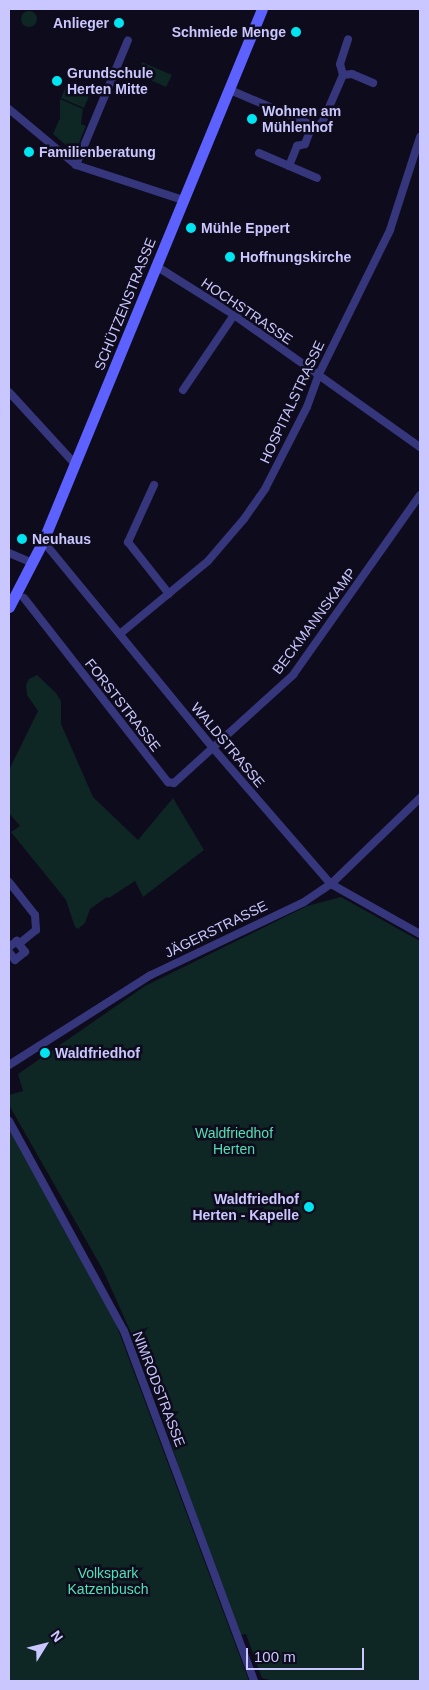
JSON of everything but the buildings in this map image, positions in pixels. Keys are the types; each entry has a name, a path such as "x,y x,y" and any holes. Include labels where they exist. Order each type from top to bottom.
{"main road":[{"name":"SCHÜTZENSTRASSE","path":"9,608 43,541 262,9"}],"street":[{"path":"289,166 297,146 305,144 312,126 323,120 343,74 340,64 348,39"},
{"path":"76,165 128,40"},
{"path":"343,74 352,74 373,83"},
{"path":"230,90 312,126"},
{"path":"9,109 76,165 184,200"},
{"name":"HOSPITALSTRASSE","path":"121,633 208,561 244,519 264,489 307,407 318,376 390,230 420,137"},
{"path":"259,153 317,178"},
{"name":"HOCHSTRASSE","path":"156,266 234,315 420,447"},
{"path":"183,390 234,315"},
{"path":"9,392 74,463"},
{"path":"154,485 128,542 169,594"},
{"name":"BECKMANNSKAMP","path":"212,748 293,674 420,495"},
{"name":"WALDSTRASSE","path":"43,541 121,633 212,748 331,884 420,934"},
{"path":"9,553 33,563"},
{"name":"FORSTSTRASSE","path":"24,598 168,782 174,783 212,748"},
{"name":"JÄGERSTRASSE","path":"9,1065 151,975 304,902 331,884 420,798"},
{"path":"9,882 35,915 36,930 19,944"},
{"path":"9,947 17,941 26,952 15,960 9,952"},
{"name":"NIMRODSTRASSE","path":"9,1121 124,1331 254,1681"}],"green space":[{"path":"26,11 32,11 37,16 35,25 26,27 21,22 21,16"},
{"path":"142,62 172,75 166,87 137,74"},
{"path":"67,84 90,94 84,108 61,98"},
{"path":"60,99 83,109 81,124 86,126 75,153 53,134 60,118"},
{"path":"37,675 56,693 61,701 61,724 93,797 138,840 173,798 204,850 143,897 135,881 109,898 107,897 90,909 85,923 78,929 75,927 66,900 11,832 20,826 9,813 9,770 38,711 27,695 26,685 29,679"},
{"name":"Waldfriedhof Herten","path":"341,897 420,941 420,1681 274,1681 262,1678 246,1634 240,1635 182,1477 148,1371 103,1270 9,1105 9,1095 23,1091 18,1074 145,986 307,906"},
{"name":"Volkspark Katzenbusch","path":"9,1123 103,1289 249,1681 9,1681"}],"place":[{"name":"Anlieger","path":"119,23"},
{"name":"Schmiede Menge","path":"296,32"},
{"name":"Grundschule Herten Mitte","path":"57,81"},
{"name":"Wohnen am Mühlenhof","path":"252,119"},
{"name":"Familienberatung","path":"29,152"},
{"name":"Mühle Eppert","path":"191,228"},
{"name":"Hoffnungskirche","path":"230,257"},
{"name":"Neuhaus","path":"22,539"},
{"name":"Waldfriedhof","path":"45,1053"},
{"name":"Waldfriedhof Herten - Kapelle","path":"309,1207"}]}
